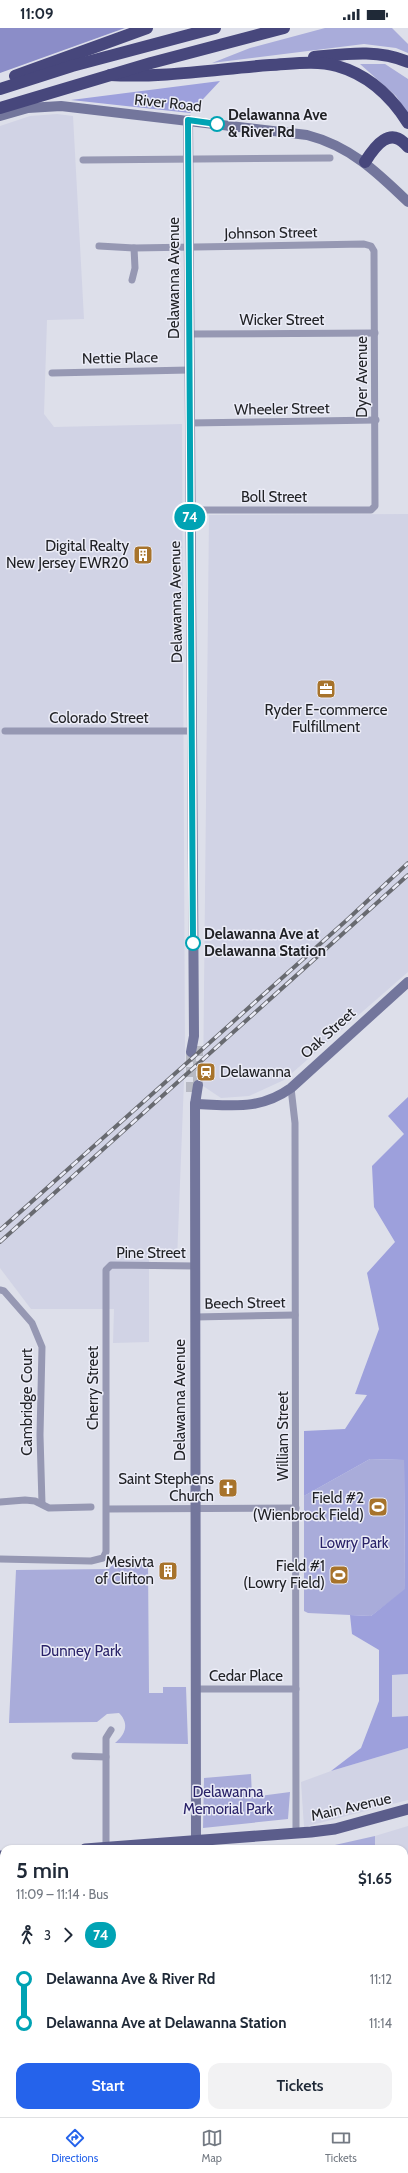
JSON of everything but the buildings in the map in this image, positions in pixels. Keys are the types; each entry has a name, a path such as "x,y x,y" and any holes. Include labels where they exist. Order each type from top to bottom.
{"highway":[{"path":"0,82 42,65 147,28"},
{"path":"0,89 58,70 215,28"},
{"path":"0,108 110,75 284,28"},
{"path":"110,75 141,77 359,53 385,55 408,62"},
{"path":"239,67 315,63 342,67 367,78 382,90 396,105 408,124"},
{"path":"365,162 377,145 386,139 398,139 408,147"}],"main road":[{"name":"Main Avenue","path":"132,1845 335,1829 408,1808"}],"street":[{"name":"River Road","path":"0,116 39,107 82,108 307,135 336,145 365,162 408,202"},
{"name":"Delawanna Avenue","path":"188,120 194,1045"},
{"path":"83,160 330,158"},
{"name":"Johnson Street","path":"99,246 134,248 354,244"},
{"name":"Dyer Avenue","path":"354,244 371,246 374,250 376,420 375,506 370,510 358,510"},
{"path":"132,280 135,268 134,248"},
{"name":"Wicker Street","path":"189,334 375,333"},
{"name":"Nettie Place","path":"52,372 189,370"},
{"name":"Wheeler Street","path":"189,423 376,420"},
{"name":"Boll Street","path":"190,510 358,510"},
{"name":"Colorado Street","path":"5,731 192,731"},
{"name":"Oak Street","path":"195,1104 254,1105 275,1099 291,1088 408,982"},
{"name":"William Street","path":"291,1088 295,1123 296,1833"},
{"name":"Delawanna Avenue","path":"194,1089 196,1266 196,1840"},
{"name":"Pine Street","path":"107,1267 115,1264 196,1266"},
{"name":"Cherry Street","path":"0,1560 91,1561 103,1558 106,1552 105,1274 107,1267"},
{"name":"Cambridge Court","path":"0,1290 4,1291 32,1323 42,1347 40,1435 42,1504"},
{"name":"Beech Street","path":"195,1317 295,1315"},
{"path":"0,1502 25,1500 42,1504 49,1508 91,1507"},
{"path":"107,1509 296,1508"},
{"name":"Cedar Place","path":"196,1689 296,1689"},
{"path":"106,1845 106,1738 111,1730"},
{"path":"75,1756 106,1756"}],"shaded area":[{"path":"0,28 125,28 0,73"},
{"path":"220,81 190,113 71,100"},
{"path":"57,114 73,116 84,319 47,320 44,414 54,427 182,424 185,1055 177,1260 149,1259 149,1342 113,1343 114,1309 31,1309 0,1268 0,126 30,116"},
{"path":"408,514 408,972 284,1080 249,1096 221,1098 203,1086 209,515"},
{"path":"408,1097 408,1674 392,1675 392,1717 408,1716 408,1748 331,1771 361,1748 379,1701 379,1650 352,1634 350,1615 371,1616 405,1589 404,1460 370,1459 304,1496 304,1431 345,1429 367,1395 355,1394 379,1329 367,1273 395,1242 374,1207 372,1166 404,1134 388,1116"},
{"path":"408,1674 408,1716 392,1717 392,1675"},
{"path":"408,1748 408,1800 304,1827 301,1782 331,1771"},
{"path":"408,1826 408,1845 375,1845 375,1836"}],"green space":[{"path":"325,28 392,28 408,44 408,53 396,48 364,44 212,63 250,48"},
{"path":"360,64 385,64 408,79 408,114 396,96"},
{"name":"Lowry Park","path":"370,1459 404,1460 405,1590 371,1616 308,1613 304,1611 304,1496"},
{"name":"Dunney Park","path":"148,1561 149,1693 163,1693 163,1687 186,1687 188,1744 115,1743 124,1733 125,1729 124,1721 119,1713 107,1714 97,1722 9,1723 16,1570 109,1569 114,1563"},
{"name":"Delawanna Memorial Park","path":"251,1774 252,1797 290,1792 288,1819 203,1828 204,1778"},
{"path":"375,1836 375,1845 335,1845"}],"tunnel":[{"path":"198,1046 198,1085"},
{"path":"191,1052 191,1092"}],"railway":[{"path":"0,1230 348,919 408,863"},
{"path":"0,1242 408,875"}],"bus line":[{"name":"74","path":"193,943 188,120 217,124"}],"place":[{"name":"Delawanna Ave & River Rd","path":"217,124"},
{"name":"Digital Realty New Jersey EWR20","path":"143,555"},
{"name":"Ryder E-commerce Fulfillment","path":"326,689"},
{"name":"Delawanna Ave at Delawanna Station","path":"193,943"},
{"name":"Delawanna","path":"206,1072"},
{"name":"Saint Stephens Church","path":"228,1488"},
{"name":"Field #2 (Wienbrock Field)","path":"378,1507"},
{"name":"Mesivta of Clifton","path":"168,1571"},
{"name":"Field #1 (Lowry Field)","path":"339,1575"}]}
